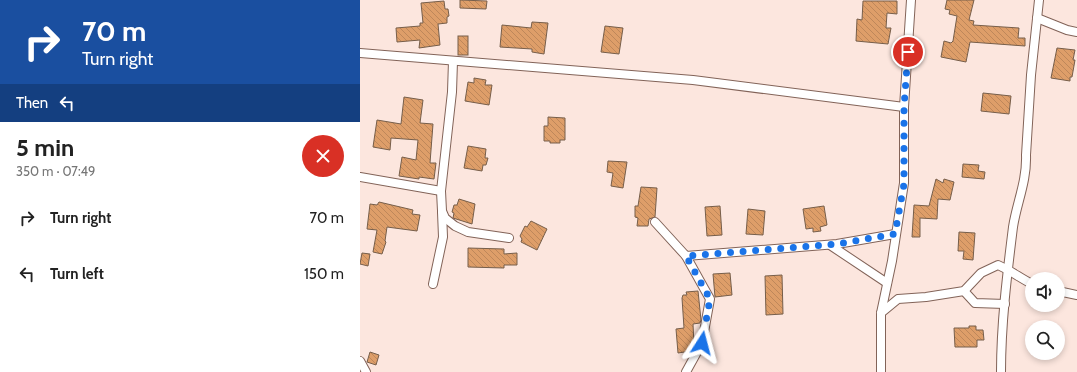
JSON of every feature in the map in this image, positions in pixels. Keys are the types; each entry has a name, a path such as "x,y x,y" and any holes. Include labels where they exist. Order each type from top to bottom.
{"street":[{"path":"881,372 881,313 904,184 904,107 911,0"},
{"path":"1001,372 1008,269 1014,224 1027,168 1031,75 1039,0"},
{"path":"1038,18 1067,30 1077,32"},
{"path":"360,53 693,80 904,107"},
{"path":"433,284 443,237 441,191 452,92 453,61"},
{"path":"360,177 441,191"},
{"path":"442,211 445,218 455,226 468,232 509,238"},
{"path":"655,222 686,256 710,299 702,343 686,372"},
{"path":"686,256 830,245 895,234"},
{"path":"830,245 887,283"},
{"path":"881,313 898,299 926,297 964,291 981,273 998,264 1008,269 1015,276 1025,281"},
{"path":"964,291 975,303 1005,304"},
{"path":"1065,292 1077,295"},
{"path":"360,361 366,372"}],"building":[{"path":"460,0 487,1 486,9 460,8"},
{"path":"947,0 974,0 969,20 974,21 973,25 1019,28 1018,38 1025,38 1025,46 970,42 966,62 941,57 944,41 951,43 953,41 957,16 949,14 950,10 945,9"},
{"path":"444,1 445,9 448,9 449,16 447,17 447,23 438,24 440,45 419,48 420,40 397,42 396,28 420,26 420,23 423,23 421,3"},
{"path":"863,1 897,1 897,14 887,13 886,28 891,28 888,44 856,41 857,19 862,20"},
{"path":"532,22 548,23 544,54 532,52 532,49 500,47 502,25 531,28"},
{"path":"605,26 623,28 619,54 601,52"},
{"path":"458,36 468,36 468,55 458,55"},
{"path":"1057,48 1075,50 1073,60 1075,60 1070,81 1051,78"},
{"path":"474,78 486,80 485,85 492,85 489,105 465,101 468,82 474,83"},
{"path":"983,93 1011,96 1009,114 981,111"},
{"path":"404,97 423,100 420,123 433,124 430,163 436,163 434,179 419,177 419,179 399,176 402,157 416,160 418,140 391,138 390,150 373,147 377,120 401,124"},
{"path":"548,117 565,118 565,140 560,140 560,143 550,143 550,141 544,141 544,126 548,126"},
{"path":"468,146 486,149 485,158 488,158 486,165 483,165 482,171 464,168"},
{"path":"608,161 627,162 623,188 611,186 613,173 607,172"},
{"path":"963,164 979,165 978,171 985,172 984,179 962,177"},
{"path":"936,179 943,183 944,179 954,182 950,200 938,199 937,219 920,218 920,237 912,237 914,205 929,206"},
{"path":"641,187 657,188 655,217 649,219 648,226 637,226 638,218 635,217 635,206 638,206"},
{"path":"459,199 475,204 472,224 453,218 454,213 452,212 454,205 457,205"},
{"path":"379,202 413,210 412,214 420,215 417,231 387,227 386,242 382,254 373,252 377,230 367,229 370,204 377,205"},
{"path":"720,206 722,235 707,236 705,207"},
{"path":"824,206 827,225 820,227 821,231 813,232 813,228 806,229 803,209"},
{"path":"748,209 765,211 763,235 746,234"},
{"path":"531,221 547,229 537,250 521,242 522,239 520,236 525,226 527,227"},
{"path":"959,232 975,233 973,260 963,259 964,251 958,251"},
{"path":"468,248 504,249 504,254 517,253 517,265 504,265 504,268 468,267"},
{"path":"362,253 370,254 368,266 360,264"},
{"path":"730,273 732,295 715,297 713,274"},
{"path":"782,275 783,314 766,315 765,276"},
{"path":"698,291 701,320 700,323 693,324 694,345 691,351 678,353 676,329 684,328 682,298 683,295 687,295 686,292"},
{"path":"969,326 976,326 976,330 983,330 984,340 977,340 977,347 955,347 954,328 969,328"},
{"path":"370,352 379,355 376,365 367,362"}],"route":[{"path":"702,343 710,299 686,256 837,244 895,234 904,184 904,107 908,52"}]}
